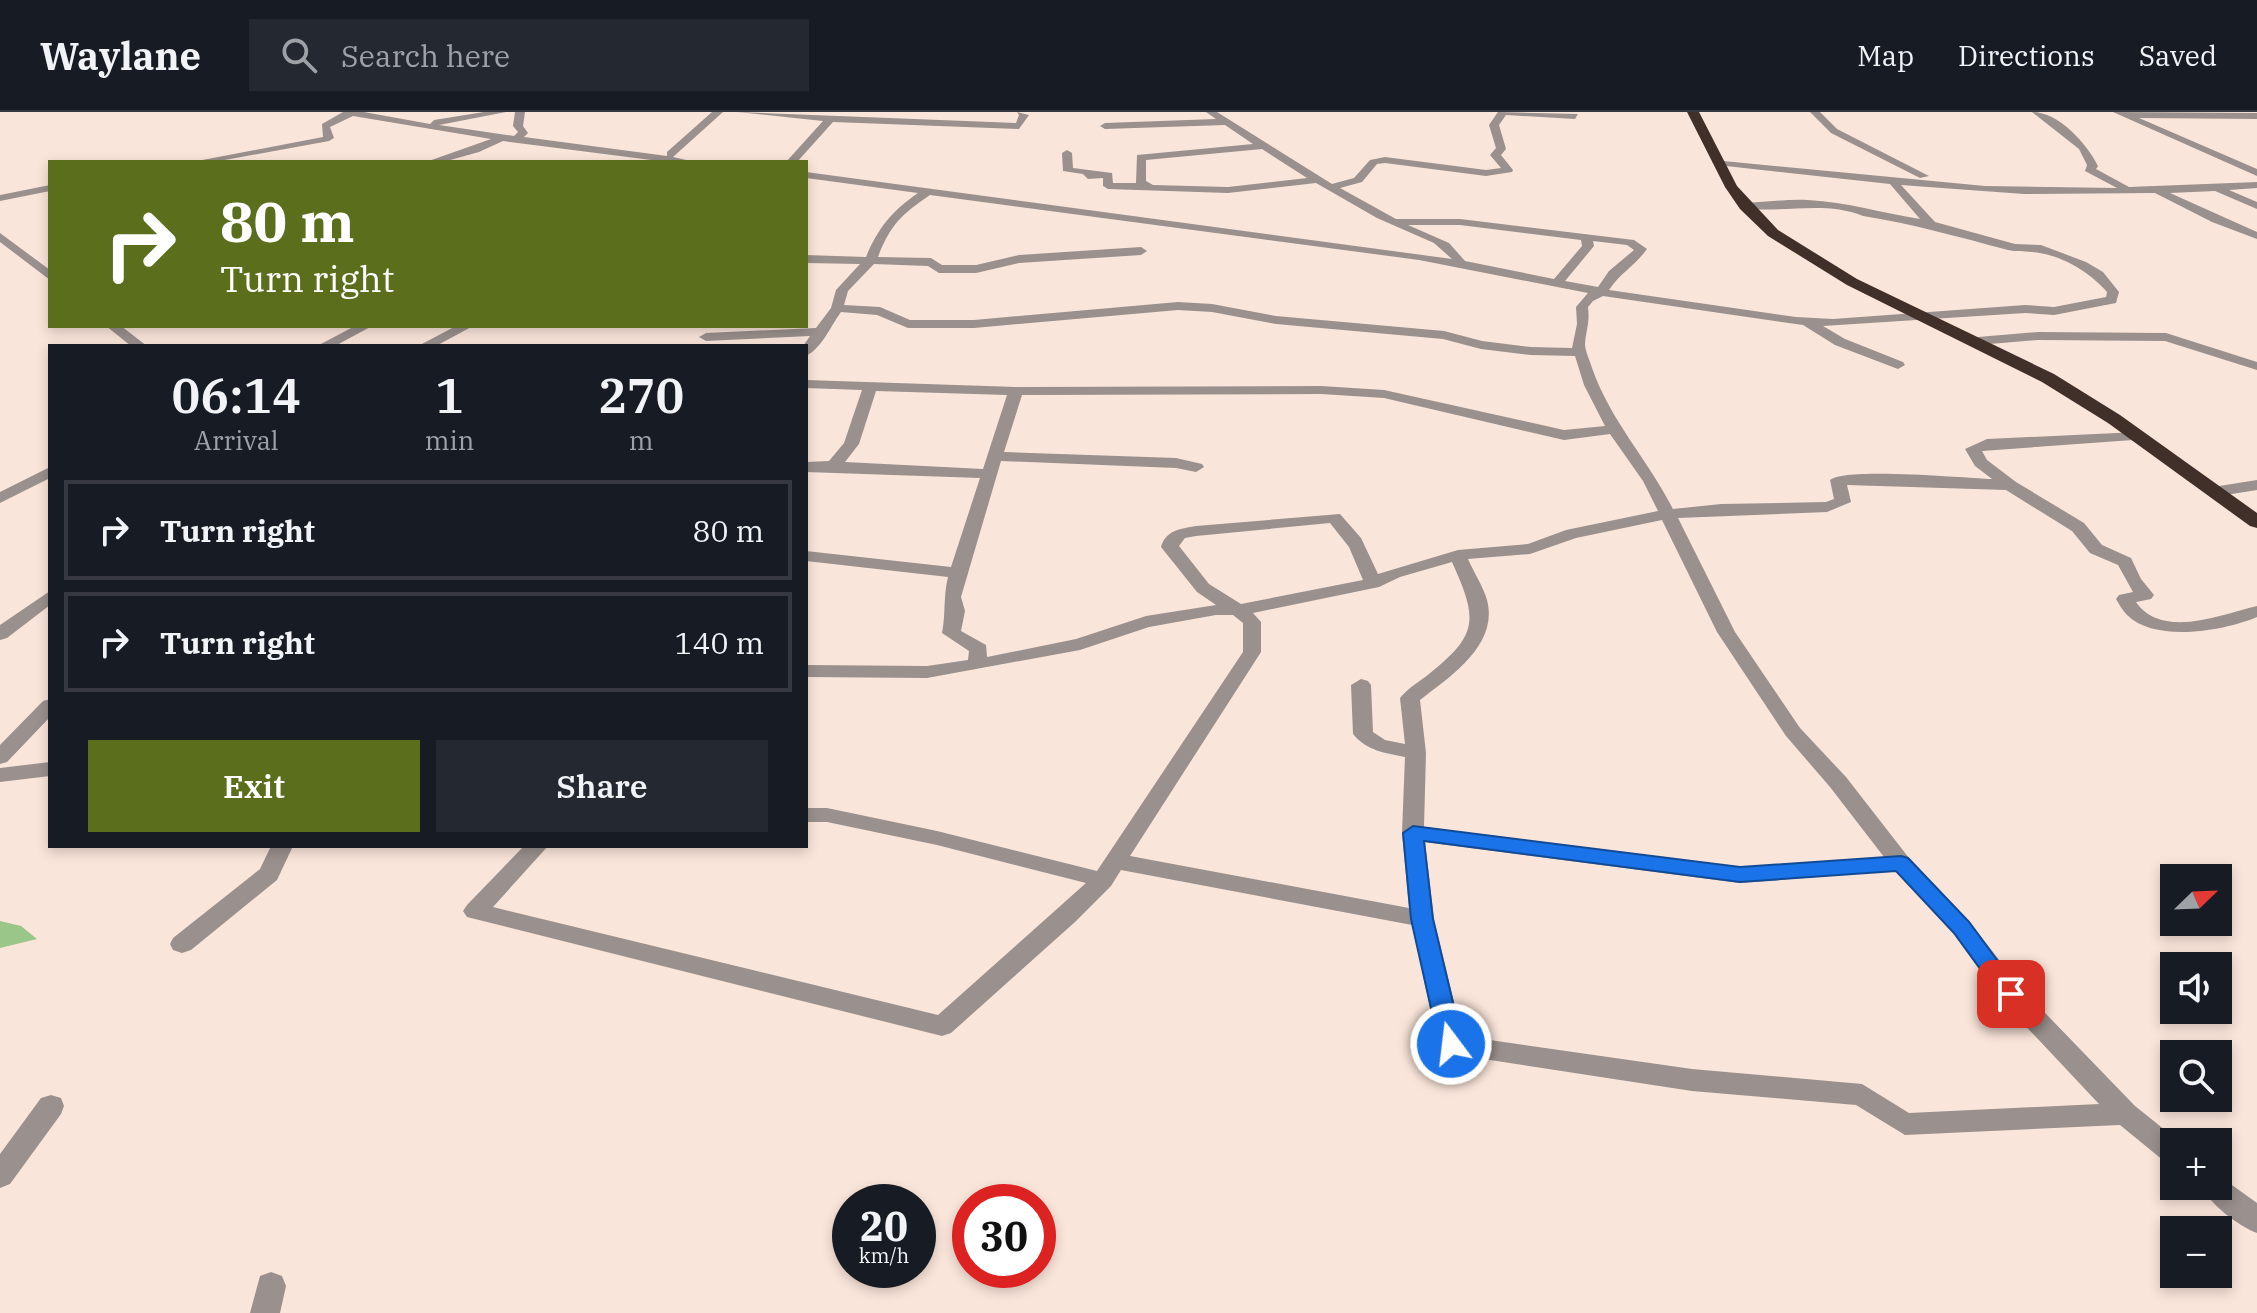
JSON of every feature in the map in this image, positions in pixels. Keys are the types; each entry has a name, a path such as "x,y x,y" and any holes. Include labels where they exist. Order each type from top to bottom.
{"highway":[{"path":"1693,112 1700,119 1717,162 1745,206 1773,233 1807,256 2048,378 2257,522"}],"street":[{"path":"208,160 329,138 325,126 349,112 503,137 520,136 701,160"},
{"path":"423,126 501,112"},
{"path":"520,112 520,136"},
{"path":"671,154 718,112"},
{"path":"742,112 810,114 830,119 1019,126 1024,115 1022,112"},
{"path":"1211,112 1318,180 1392,221 1453,249 1460,263"},
{"path":"1333,187 1358,180 1374,162 1385,160 1486,173 1508,170 1495,155 1501,149 1494,125 1504,112 1575,116"},
{"path":"1815,112 1834,131 1946,186"},
{"path":"2037,112 2083,147 2093,166 2089,169 2128,189"},
{"path":"2121,114 2257,116"},
{"path":"2121,114 2257,173"},
{"path":"2229,115 2257,128"},
{"path":"793,160 830,119"},
{"path":"1105,126 1227,122"},
{"path":"520,136 677,160"},
{"path":"438,160 475,150 503,137"},
{"path":"1143,186 1141,157 1262,146"},
{"path":"1067,153 1068,171 1088,171 1088,176 1108,175 1108,186 1228,190 1318,180"},
{"path":"1717,162 1946,186 2062,191 2257,185"},
{"path":"808,175 1460,263 1696,309 1808,323 2025,309 2054,311 2100,305 2112,300 2113,292 2099,275 2037,248 2000,244 1931,224 1863,213 1858,209 1807,203 1745,206"},
{"path":"1893,179 1898,189 1931,224"},
{"path":"2212,187 2257,206"},
{"path":"0,198 48,188"},
{"path":"2155,189 2216,220 2257,236"},
{"path":"808,350 837,308 842,290 870,261 882,231 901,210 929,190"},
{"path":"1392,221 1460,222 1622,240 1641,249 1633,260 1613,274 1601,292 1588,298 1582,307 1580,352 1591,385 1614,429 1651,481 1714,608 1751,673 1793,732 1838,782 1901,863 1961,927 2011,994 2125,1114 2160,1142"},
{"path":"0,236 48,274"},
{"path":"1558,282 1588,246 1586,237"},
{"path":"808,259 931,262 939,269 976,269 1019,259 1141,251"},
{"path":"837,308 880,311 908,324 974,324 1178,306 1212,308 1276,320 1444,335 1481,345 1531,351 1580,352"},
{"path":"1808,323 1840,342 1898,365"},
{"path":"116,328 137,344"},
{"path":"328,344 361,328"},
{"path":"429,344 462,328"},
{"path":"706,337 752,330 822,332"},
{"path":"1978,341 2038,336 2166,337 2257,366"},
{"path":"808,384 1016,391 1321,390 1369,393 1564,435 1614,429"},
{"path":"834,466 851,444 871,385"},
{"path":"977,663 979,649 951,633 956,611 952,597 1016,391"},
{"path":"2133,435 1987,444 1973,449 1981,463 2078,527 2096,549 2125,562 2133,581 2145,595 2125,599 2129,611 2147,623 2171,626 2215,624 2252,618"},
{"path":"996,456 1176,463 1196,467"},
{"path":"808,467 988,474"},
{"path":"0,498 48,473"},
{"path":"808,671 914,672 977,663 1080,644 1146,622 1184,614 1240,610 1296,601 1373,583 1394,573 1458,555 1530,549 1572,534 1669,514 1835,506 1843,502 1838,480 1892,479 2010,485"},
{"path":"2213,492 2257,485"},
{"path":"535,848 475,911 942,1026 1067,916 1109,870 1252,652 1252,622 1240,610 1199,585 1185,558 1170,547 1172,540 1180,534 1196,531 1334,518 1341,523 1367,565 1373,583"},
{"path":"1458,555 1479,604 1480,624 1464,654 1410,698 1416,753 1413,833 1422,919 1451,1044 1692,1080 1862,1095 1905,1124 2125,1114"},
{"path":"808,556 958,573"},
{"path":"0,634 46,601"},
{"path":"0,612 24,616"},
{"path":"1361,685 1363,734 1378,745 1416,753"},
{"path":"0,757 48,707"},
{"path":"0,775 48,769"},
{"path":"808,815 827,815 1109,870 1422,919"},
{"path":"1413,833 1740,875 1901,863"},
{"path":"182,944 269,874 281,848"},
{"path":"0,1176 51,1106"},
{"path":"2232,1200 2257,1220"}],"green space":[{"path":"0,921 21,926 37,939 0,948"}],"route":[{"path":"1451,1044 1422,919 1413,833 1740,875 1901,863 1961,927 2011,994"}]}
